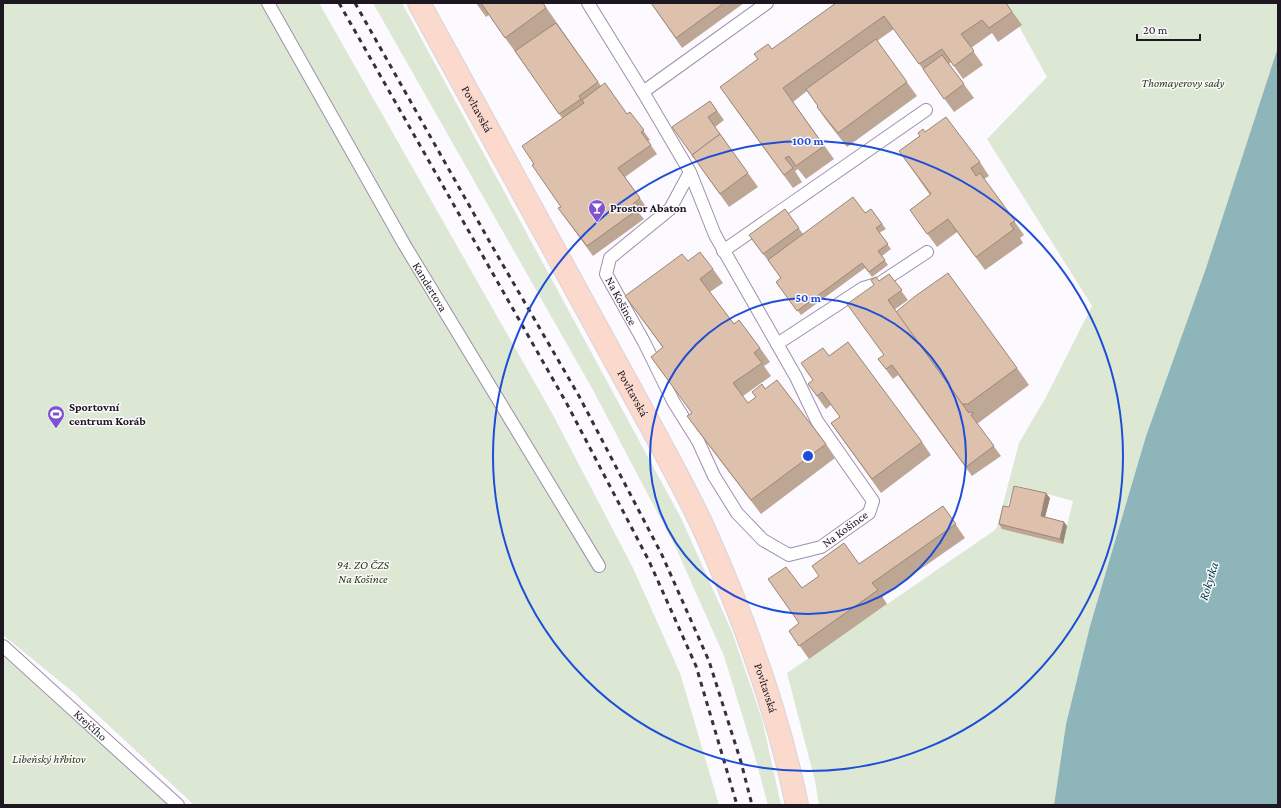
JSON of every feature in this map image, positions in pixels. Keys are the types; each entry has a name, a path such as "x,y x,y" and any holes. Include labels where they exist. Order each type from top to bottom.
{"main road":[{"name":"Povltavská","path":"419,3 653,430 687,494 708,538 737,606 765,683 788,762 797,805"}],"lane":[{"name":"Kandertova","path":"268,3 404,244 599,566"},
{"name":"Na Košince","path":"588,3 690,172 714,234 796,377 818,421 874,502 869,513 821,547 789,555 763,540 737,513 714,476 698,441 673,401 644,342 606,274 610,258 670,209 690,172"},
{"path":"643,92 767,3"},
{"path":"723,251 926,110"},
{"path":"777,344 863,288 880,283 927,252"},
{"name":"Krejčího","path":"3,646 178,805"}],"green space":[{"name":"94. ZO ČZS Na Košince","path":"3,3 319,3 552,413 633,568 680,673 719,805 194,805 74,693 3,635"},
{"path":"373,3 402,3 681,518 732,632 762,719 781,805 768,805 724,656 676,548 593,390"},
{"name":"Thomayerovy sady","path":"1006,3 1278,3 1278,47 1206,268 1146,436 1090,626 1066,724 1054,805 819,805 815,781 787,673 995,530 1019,443 1046,397 1092,306 987,139 1047,77","holes":["1014,485 1073,501 1067,526 1006,510"]},
{"name":"Libeňský hřbitov","path":"3,654 169,805 3,805"}],"water":[{"name":"Rokytka","path":"1278,47 1278,805 1054,805 1066,724 1090,626 1146,436 1206,268"}],"building":[{"path":"481,3 543,3 546,8 505,38"},
{"path":"651,3 724,3 676,38"},
{"path":"836,3 1006,3 1012,12 989,28 982,20 961,34 974,51 954,66 942,49 919,64 884,16 783,88 824,146 796,166 789,156 785,158 793,168 784,175 720,87 758,59 754,54 768,44 772,49"},
{"path":"556,23 598,82 579,96 581,99 559,114 515,51"},
{"path":"876,39 907,82 838,133 817,107 818,106 806,89"},
{"path":"942,55 964,84 944,99 923,69"},
{"path":"605,83 627,114 630,112 644,130 641,132 651,145 618,168 640,198 633,204 637,210 587,246 558,208 561,207 532,165 534,164 522,146 584,103 582,100"},
{"path":"710,101 717,111 708,117 720,134 692,155 672,127"},
{"path":"946,117 980,162 971,168 976,176 980,173 1015,221 1010,224 1014,229 976,257 948,219 927,234 910,210 931,194 899,151 920,136 918,133 923,129 925,132"},
{"path":"720,134 748,173 720,194 692,155"},
{"path":"853,197 865,213 871,209 882,224 876,228 888,244 878,251 885,260 869,272 862,263 797,311 776,282 781,278 768,260"},
{"path":"785,209 799,228 763,254 749,235"},
{"path":"700,252 713,269 700,279 734,324 739,320 760,348 754,353 762,363 733,383 748,403 756,397 752,392 762,384 765,389 777,380 826,444 751,500 687,416 692,413 651,357 663,347 625,296 682,254 688,261"},
{"path":"948,273 1017,368 968,404 962,404 896,312 914,297"},
{"path":"889,274 902,290 888,300 968,412 974,413 971,415 994,446 966,467 892,365 886,369 878,359 884,355 847,304 874,285 871,280 876,277 879,281"},
{"path":"848,342 922,442 872,479 831,423 840,417 822,392 817,396 808,384 813,380 801,363 823,348 829,356"},
{"path":"1014,486 1046,493 1041,516 1064,522 1060,539 999,524 1003,506 1009,507"},
{"path":"943,506 956,524 872,583 878,590 799,646 789,631 799,623 768,579 786,567 802,588 819,576 812,566 844,543 859,564"}],"railway":[{"path":"339,3 567,404 649,561 696,666 737,805"},
{"path":"355,3 496,253 579,396 662,555 709,661 741,762 752,805"}],"place":[{"name":"Prostor Abaton","path":"597,223"},
{"name":"Sportovní centrum Koráb","path":"56,429"}]}
